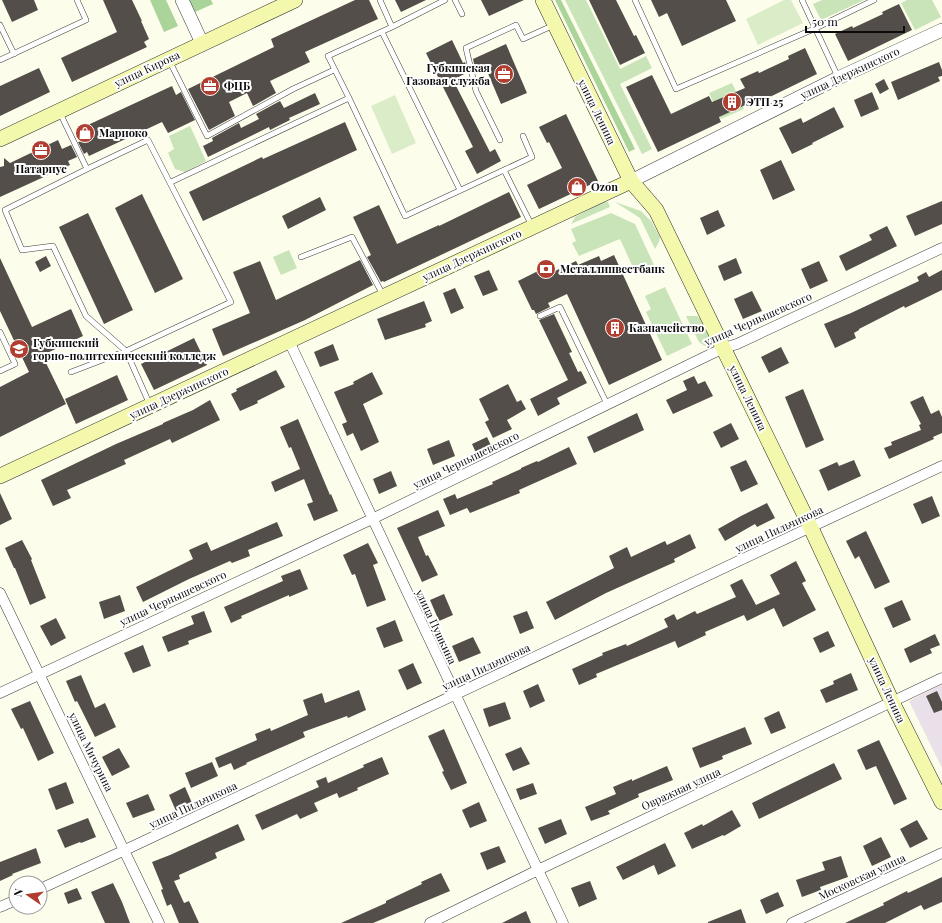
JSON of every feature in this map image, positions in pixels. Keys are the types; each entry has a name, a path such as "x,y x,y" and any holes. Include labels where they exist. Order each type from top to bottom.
{"main road":[{"name":"улица Ленина","path":"543,0 631,181 656,210 812,528 892,702 942,802"},
{"name":"улица Кирова","path":"0,139 287,2"},
{"name":"улица Дзержинского","path":"0,476 631,181"}],"street":[{"path":"182,0 202,43"},
{"name":"улица Дзержинского","path":"631,181 838,78 942,30"},
{"name":"улица Чернышевского","path":"0,693 372,519 724,348 737,344 942,248"},
{"name":"улица Пушкина","path":"289,341 563,923"},
{"name":"улица Пильчикова","path":"48,885 942,466"},
{"name":"улица Мичурина","path":"0,593 159,923"},
{"name":"Овражная улица","path":"430,923 538,870 942,679"},
{"name":"Московская улица","path":"792,923 942,853"}],"lane":[{"path":"0,60 86,20 77,0"},
{"path":"380,0 392,27"},
{"path":"445,0 382,32 328,56 405,216 532,157 524,136"},
{"path":"454,0 462,14"},
{"path":"634,0 676,89 816,28 874,0"},
{"path":"802,0 838,78"},
{"path":"0,25 14,54"},
{"path":"500,140 476,91 466,48 516,25 523,39 555,25"},
{"path":"382,32 460,190"},
{"path":"169,59 207,136 293,89 334,70"},
{"path":"171,182 349,98"},
{"path":"59,111 87,169"},
{"path":"71,372 126,351 231,302 171,182 148,140 5,210 22,250 53,246 86,316 126,351 150,406"},
{"path":"504,170 533,227"},
{"path":"301,257 352,237 384,296"},
{"path":"540,316 560,307 607,404"},
{"path":"0,332 15,364 0,371"}],"shaded area":[{"path":"942,684 942,768 909,701"}],"green space":[{"path":"150,0 166,0 178,26 164,32"},
{"path":"189,0 211,0 213,4 195,12"},
{"path":"555,0 561,0 635,149 629,152"},
{"path":"565,0 586,0 620,69 646,56 652,68 620,84 652,149 642,154"},
{"path":"784,0 791,0 803,23 758,45 746,19"},
{"path":"822,0 864,0 821,20 813,4"},
{"path":"907,0 932,0 941,17 915,30 901,3"},
{"path":"732,83 744,109 721,119 709,93"},
{"path":"395,95 416,143 392,154 371,106"},
{"path":"190,126 206,161 185,172 175,169 168,153 174,149 169,136"},
{"path":"603,202 608,202 610,207 571,224 575,217"},
{"path":"615,202 641,211 651,221 660,237 655,249 640,218"},
{"path":"611,213 635,224 654,265 636,274 620,239 579,256 572,243 576,241 571,229"},
{"path":"289,250 297,268 281,275 273,257"},
{"path":"665,287 692,344 667,356 646,312 651,309 645,296"},
{"path":"686,316 697,316 701,319 711,340 708,348 699,342"}],"building":[{"path":"2,0 34,0 38,10 12,22"},
{"path":"103,0 132,0 149,39 144,42 147,47 72,82 61,58 117,32"},
{"path":"355,0 369,0 378,19 305,52 310,62 270,81 276,93 253,106 247,93 229,102 235,116 209,130 188,89 274,47 271,39"},
{"path":"395,0 426,0 401,12"},
{"path":"481,0 524,0 489,16"},
{"path":"589,0 616,0 634,36 636,35 645,53 620,65"},
{"path":"651,0 726,0 736,21 682,46 667,13 659,17"},
{"path":"899,4 912,30 848,61 835,34 852,26 853,28 883,14 882,12"},
{"path":"452,40 463,63 465,62 468,72 453,80 490,152 495,149 501,161 477,174 465,151 473,147 426,53"},
{"name":"Губкинская Газовая служба","path":"506,44 527,93 501,104 484,64 475,68 473,59"},
{"path":"805,48 817,74 753,105 752,102 719,117 721,122 658,152 626,87 652,75 671,114 709,96 712,102 745,88 740,79 758,71 759,73 789,59 788,56"},
{"path":"939,62 942,70 942,76 938,77 940,81 898,100 891,82"},
{"path":"39,68 50,92 0,116 0,86"},
{"path":"884,79 889,89 880,94 875,84"},
{"path":"172,86 176,95 181,92 195,120 168,133 162,122 89,156 87,152 84,154 78,142 82,141 77,130"},
{"path":"872,92 879,109 861,117 854,100"},
{"path":"315,93 320,104 289,118 290,120 270,130 269,127 208,157 203,146 213,141 212,138 239,123 241,128 259,119 256,114 280,101 284,108"},
{"path":"834,107 844,127 792,154 779,128 801,118 803,123"},
{"path":"566,114 598,181 539,209 527,185 562,168 549,142 547,143 539,127"},
{"path":"345,122 357,150 203,221 189,192 262,157 263,159"},
{"path":"58,140 62,149 71,145 77,157 68,161 70,165 0,197 0,167 4,166 4,158 10,163"},
{"path":"781,160 795,190 773,200 760,170"},
{"path":"509,192 521,217 384,282 381,282 367,257 371,255 353,217 379,205 397,244 439,226"},
{"path":"142,194 183,279 155,293 115,208"},
{"path":"320,197 326,210 288,229 282,216"},
{"path":"942,201 942,224 915,236 906,216"},
{"path":"718,210 725,226 707,235 700,218"},
{"path":"88,213 133,310 104,324 59,227"},
{"path":"887,226 897,246 846,271 839,256 872,240 869,235"},
{"name":"Казначейство","path":"614,255 662,360 609,385 567,294 548,303 550,307 536,314 534,310 532,310 518,281 552,264 555,271 576,261 578,265 599,256 601,261"},
{"path":"46,256 51,266 40,272 35,262"},
{"path":"0,258 32,327 71,309 83,336 45,354 48,359 45,361 66,404 0,437 0,387 29,372 0,311"},
{"path":"736,258 742,273 724,281 718,266"},
{"path":"360,260 373,285 305,320 223,356 212,329 250,313 233,272 260,261 276,300"},
{"path":"819,261 828,281 810,289 801,269"},
{"path":"489,270 498,290 483,296 474,276"},
{"path":"942,270 942,290 905,308 904,306 859,329 854,333 856,338 835,348 824,324 919,281 917,277 926,272 929,277"},
{"path":"455,288 464,308 451,314 443,293"},
{"path":"752,291 762,311 743,319 734,299"},
{"path":"424,301 432,321 425,324 426,327 385,340 377,319"},
{"path":"554,314 572,352 569,353 578,372 581,371 587,383 557,398 560,404 538,416 530,399 568,380 539,320"},
{"path":"194,338 207,365 154,390 141,364"},
{"path":"333,344 339,360 320,367 314,352"},
{"path":"781,347 789,363 769,373 761,357"},
{"path":"276,370 285,387 257,401 258,403 240,411 231,394 237,391 236,389"},
{"path":"372,372 383,394 363,404 379,442 361,451 353,433 347,436 342,424 347,422 334,392 354,384 353,382"},
{"path":"117,375 128,400 76,424 65,399"},
{"path":"694,376 698,384 705,381 713,396 673,414 666,400 687,390 683,381"},
{"path":"508,384 517,402 521,400 526,409 507,420 512,429 493,438 485,422 489,420 479,399"},
{"path":"803,389 824,440 806,448 785,397"},
{"path":"923,396 931,414 939,410 942,417 942,433 933,437 934,439 889,459 884,448 892,445 891,442 921,430 919,425 921,424 910,402"},
{"path":"210,400 220,420 172,443 170,439 124,460 126,464 67,490 71,498 53,506 41,480 116,444 193,410"},
{"path":"637,413 644,430 594,453 587,437"},
{"path":"298,419 338,511 314,521 307,504 313,502 304,479 275,492 271,482 300,469 291,447 289,448 280,427"},
{"path":"731,423 739,439 721,448 713,432"},
{"path":"487,437 493,450 478,457 472,444"},
{"path":"449,440 455,456 433,465 427,449"},
{"path":"569,447 577,464 519,490 520,493 470,513 467,508 450,515 443,499 455,494 457,499 493,484 492,482"},
{"path":"746,460 758,484 741,492 730,467"},
{"path":"854,460 861,476 828,491 819,470 837,462 839,466"},
{"path":"391,471 397,486 379,494 373,479"},
{"path":"0,493 12,519 0,525"},
{"path":"932,496 940,516 922,524 913,504"},
{"path":"767,503 775,518 757,527 755,524 725,541 718,529"},
{"path":"438,510 445,526 418,537 426,556 428,555 438,575 422,582 397,528"},
{"path":"277,522 283,536 248,550 250,556 232,563 230,561 143,602 136,587 193,559 189,550 207,542 211,551"},
{"path":"866,531 890,582 875,589 859,556 855,559 846,541"},
{"path":"690,534 696,548 674,559 675,562 606,593 555,620 546,602 614,568 609,556 627,547 631,557 665,541 667,545"},
{"path":"22,540 32,559 31,560 46,598 30,605 5,548"},
{"path":"368,543 378,563 373,565 386,600 367,607 355,574 352,575 343,555"},
{"path":"796,561 806,581 802,583 816,610 783,627 774,608 747,621 744,615 705,632 706,635 678,648 675,641 596,674 597,677 579,685 572,669 603,655 602,653 626,644 627,646 668,627 664,619 674,614 677,620 695,611 697,614 736,597 730,585 742,579 756,605 780,594 770,575"},
{"path":"300,569 308,589 289,597 289,595 241,616 242,618 231,623 224,607 283,581 281,576"},
{"path":"444,594 453,615 439,621 430,600"},
{"path":"120,595 125,611 104,619 99,602"},
{"path":"902,600 911,620 893,628 884,608"},
{"path":"204,611 212,632 188,641 189,644 168,652 162,637 194,624 191,616"},
{"path":"527,611 534,628 520,634 513,616"},
{"path":"56,618 66,638 51,646 40,626"},
{"path":"395,620 403,641 384,648 376,628"},
{"path":"828,631 835,646 820,653 813,638"},
{"path":"935,634 940,645 930,649 932,653 910,663 904,649"},
{"path":"473,637 481,653 459,662 452,646"},
{"path":"143,645 151,666 133,673 124,653"},
{"path":"413,663 422,683 407,690 398,670"},
{"path":"851,673 858,690 826,703 820,690 834,684 833,681"},
{"path":"81,675 95,708 105,703 116,727 95,737 77,701 75,702 66,681"},
{"path":"538,684 545,701 530,708 523,691"},
{"path":"359,690 366,710 348,718 347,716 303,732 305,737 246,763 247,764 234,770 231,763 219,768 215,758 257,740 255,734 270,728 271,731 308,715 303,700 322,693 325,703"},
{"path":"937,691 942,702 942,710 934,713 926,696"},
{"path":"30,701 54,753 38,761 23,728 21,729 11,709"},
{"path":"505,702 511,719 489,727 483,709"},
{"path":"779,711 786,728 771,734 764,718"},
{"path":"745,727 752,744 722,756 723,759 700,768 692,748"},
{"path":"444,729 467,783 451,790 442,772 444,771 428,736"},
{"path":"879,740 907,799 894,805 876,766 866,770 857,750"},
{"path":"521,747 530,764 513,771 505,754"},
{"path":"119,748 130,767 112,776 102,757"},
{"path":"382,757 389,774 357,788 358,790 339,798 337,793 314,803 318,811 300,819 297,814 262,830 255,815 319,787 316,781 326,777 328,783 364,767 363,765"},
{"path":"212,762 218,776 191,788 185,773"},
{"path":"834,763 842,779 759,819 752,803"},
{"path":"667,766 673,780 638,794 639,797 608,811 610,814 591,821 585,807 616,794 613,787 632,779 632,781"},
{"path":"66,782 74,803 56,810 48,789"},
{"path":"533,783 537,794 520,800 516,789"},
{"path":"185,787 192,803 176,811 169,795"},
{"path":"148,794 155,810 133,818 126,803"},
{"path":"479,802 487,821 470,828 462,810"},
{"path":"732,810 741,826 724,836 723,835 692,849 684,833 702,824 703,826"},
{"path":"88,818 96,837 65,848 57,830"},
{"path":"561,819 567,834 545,844 538,828"},
{"path":"917,820 928,839 910,848 900,829"},
{"path":"238,824 245,840 215,853 217,858 179,875 180,879 174,881 184,903 189,901 199,923 179,923 171,904 167,906 161,890 163,889 152,862"},
{"path":"881,837 891,857 872,866 863,846"},
{"path":"665,843 676,866 658,875 654,865 623,880 616,867"},
{"path":"499,846 506,862 487,870 480,853"},
{"path":"36,848 41,863 12,874 13,875 8,875 8,877 0,881 0,862"},
{"path":"841,856 848,877 820,887 821,890 802,897 796,880 825,870 822,862"},
{"path":"441,873 450,891 373,923 341,923 386,903 386,901"},
{"path":"942,877 942,902 924,910 921,905 885,923 845,923 884,905 883,903 907,891 908,893"},
{"path":"590,881 597,899 579,907 571,888"},
{"path":"113,883 130,923 105,923 91,892"},
{"path":"77,888 82,899 68,904 64,893"},
{"path":"778,892 784,906 766,914 760,900"},
{"path":"741,909 746,923 708,923 708,922"},
{"path":"526,911 531,923 502,923"}],"place":[{"name":"Губкинская Газовая служба","path":"504,74"},
{"name":"ФЦБ","path":"210,86"},
{"name":"ЭТП 25","path":"732,102"},
{"name":"Мариоко","path":"85,133"},
{"name":"Натариус","path":"41,150"},
{"name":"Ozon","path":"577,187"},
{"name":"Металлинвестбанк","path":"546,269"},
{"name":"Казначейство","path":"615,328"},
{"name":"Губкинский горно-политехнический колледж","path":"19,349"}]}
